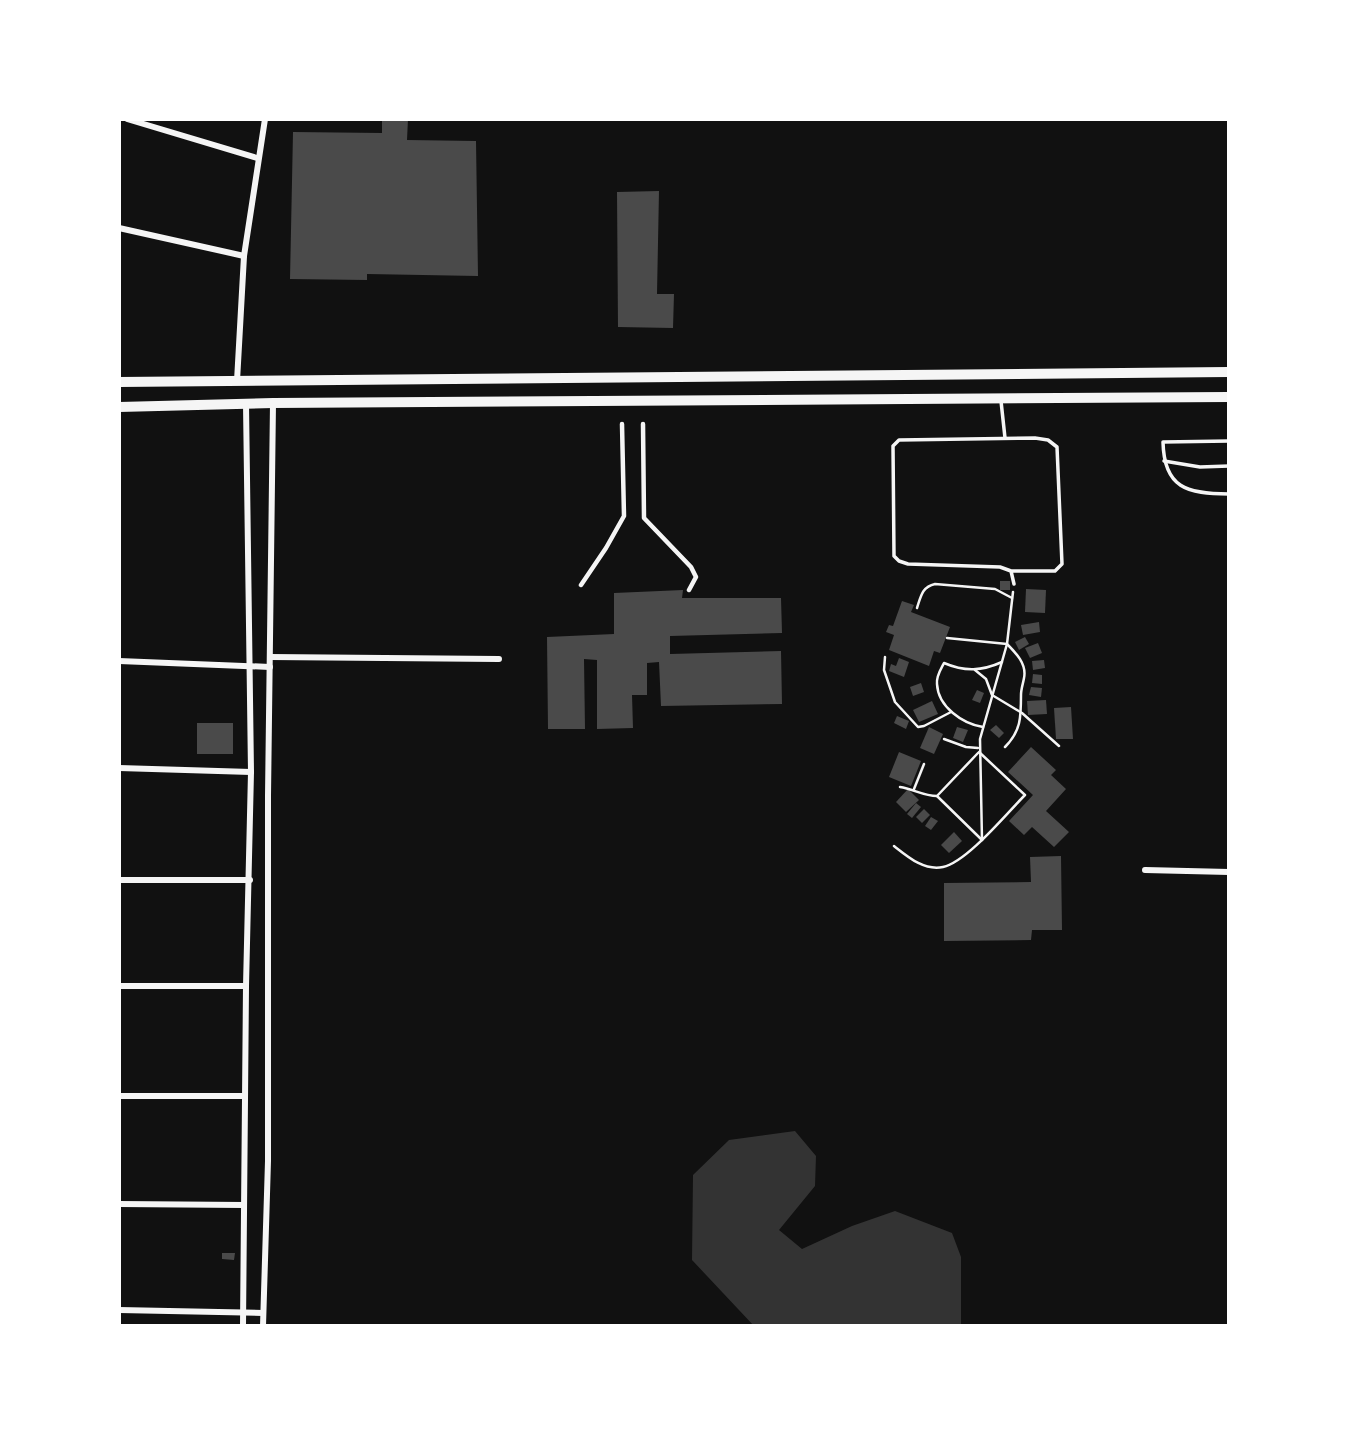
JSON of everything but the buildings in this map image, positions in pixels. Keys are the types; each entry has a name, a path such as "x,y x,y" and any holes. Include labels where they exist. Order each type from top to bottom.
{"main road":[{"path":"119,382 1229,372"},
{"path":"119,407 273,403 1229,397"}],"street":[{"path":"127,119 257,158"},
{"path":"237,381 244,256 265,119"},
{"path":"119,229 244,256"},
{"path":"263,1326 268,1161 268,796 273,403"},
{"path":"243,1326 246,986 251,796 246,404"},
{"path":"581,585 624,516 622,424"},
{"path":"643,424 644,517 691,566 696,577 689,590"},
{"path":"270,657 499,659"},
{"path":"119,661 270,667"},
{"path":"119,768 251,772"},
{"path":"251,796 268,796"},
{"path":"1145,870 1229,872"},
{"path":"119,880 250,880"},
{"path":"119,986 246,986"},
{"path":"119,1096 245,1096"},
{"path":"119,1204 244,1205"},
{"path":"119,1310 263,1312"}],"lane":[{"path":"1001,399 1005,438"},
{"path":"1035,438 1048,440 1057,447 1062,564 1055,571 1011,571 1000,567 908,564 894,556 894,446 899,440 1035,438"},
{"path":"1229,441 1163,442 1164,460 1169,476 1185,488 1206,494 1229,494"},
{"path":"1164,460 1200,467 1229,466"},
{"path":"1011,571 1014,584"}],"path":[{"path":"917,608 927,585 935,584 995,589 1013,599"},
{"path":"982,839 979,750 1007,644 1014,584"},
{"path":"947,638 1007,644 1017,654 1024,668 1020,692 1023,713 1018,732 1005,747"},
{"path":"885,657 884,670 895,702 918,727 951,712"},
{"path":"983,727 959,720 951,712 937,684 944,663 961,669 975,670 1003,662"},
{"path":"975,670 986,679 992,695 1023,713 1059,746"},
{"path":"894,846 922,864 943,867 957,861 1025,795 979,750 944,739"},
{"path":"937,796 979,750"},
{"path":"914,789 925,764"},
{"path":"900,787 914,789 928,796 937,796 982,839"}],"shaded area":[{"path":"795,1131 816,1156 815,1186 779,1230 802,1249 852,1226 895,1211 952,1233 961,1257 961,1326 754,1326 692,1260 693,1175 729,1140"}]}
